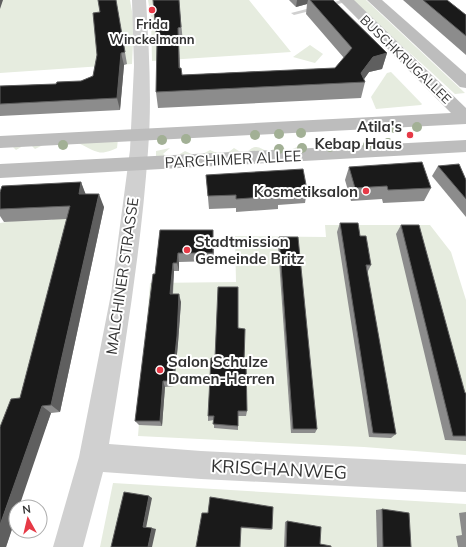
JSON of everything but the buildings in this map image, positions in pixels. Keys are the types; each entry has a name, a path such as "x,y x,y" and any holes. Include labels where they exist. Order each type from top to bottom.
{"street":[{"name":"MALCHINER STRASSE","path":"68,547 93,458 122,294 138,164 142,66 139,0"},
{"name":"BUSCHKRUGALLEE","path":"374,0 466,83"},
{"name":"BUSCHKRUGALLEE","path":"347,1 466,118"},
{"name":"PARCHIMER ALLEE","path":"0,142 466,118"},
{"name":"PARCHIMER ALLEE","path":"0,171 466,146"},
{"name":"KRISCHANWEG","path":"93,458 201,465 466,478"}],"lane":[{"path":"294,13 347,1"}],"shaded area":[{"path":"2,0 130,0 134,23 132,64 0,73 0,8"},
{"path":"148,0 249,0 291,52 152,61 151,18"},
{"path":"351,0 366,0 465,93 455,94"},
{"path":"310,45 323,54 315,63 293,57"},
{"path":"391,72 422,104 421,105 376,109 371,97 387,73"},
{"path":"118,139 117,148 108,152 98,152 77,143 73,143 63,148 60,148 57,144 43,145 35,149 32,146 26,146"},
{"path":"391,140 403,146 324,148 329,144 341,146 345,143 354,146 362,146 366,141"},
{"path":"301,144 307,147 308,151 156,159 156,151 170,148 163,154 174,156 185,151 198,155 210,150 223,154 234,148 242,153 246,153 255,147 268,151 278,146 290,150"},
{"path":"23,146 16,150 13,147"},
{"path":"77,216 0,463 0,223 13,221 52,220 53,218"},
{"path":"325,225 430,225 451,252 466,300 466,455 364,447 138,436 150,283 236,282 235,236 326,237"},
{"path":"113,483 466,504 466,547 100,547"}],"place":[{"name":"Frida Winckelmann","path":"152,10"},
{"name":"Atila's Kebap Haus","path":"410,135"},
{"name":"Kosmetiksalon","path":"366,191"},
{"name":"Stadtmission Gemeinde Britz","path":"187,250"},
{"name":"Salon Schulze Damen-Herren","path":"160,370"}]}
